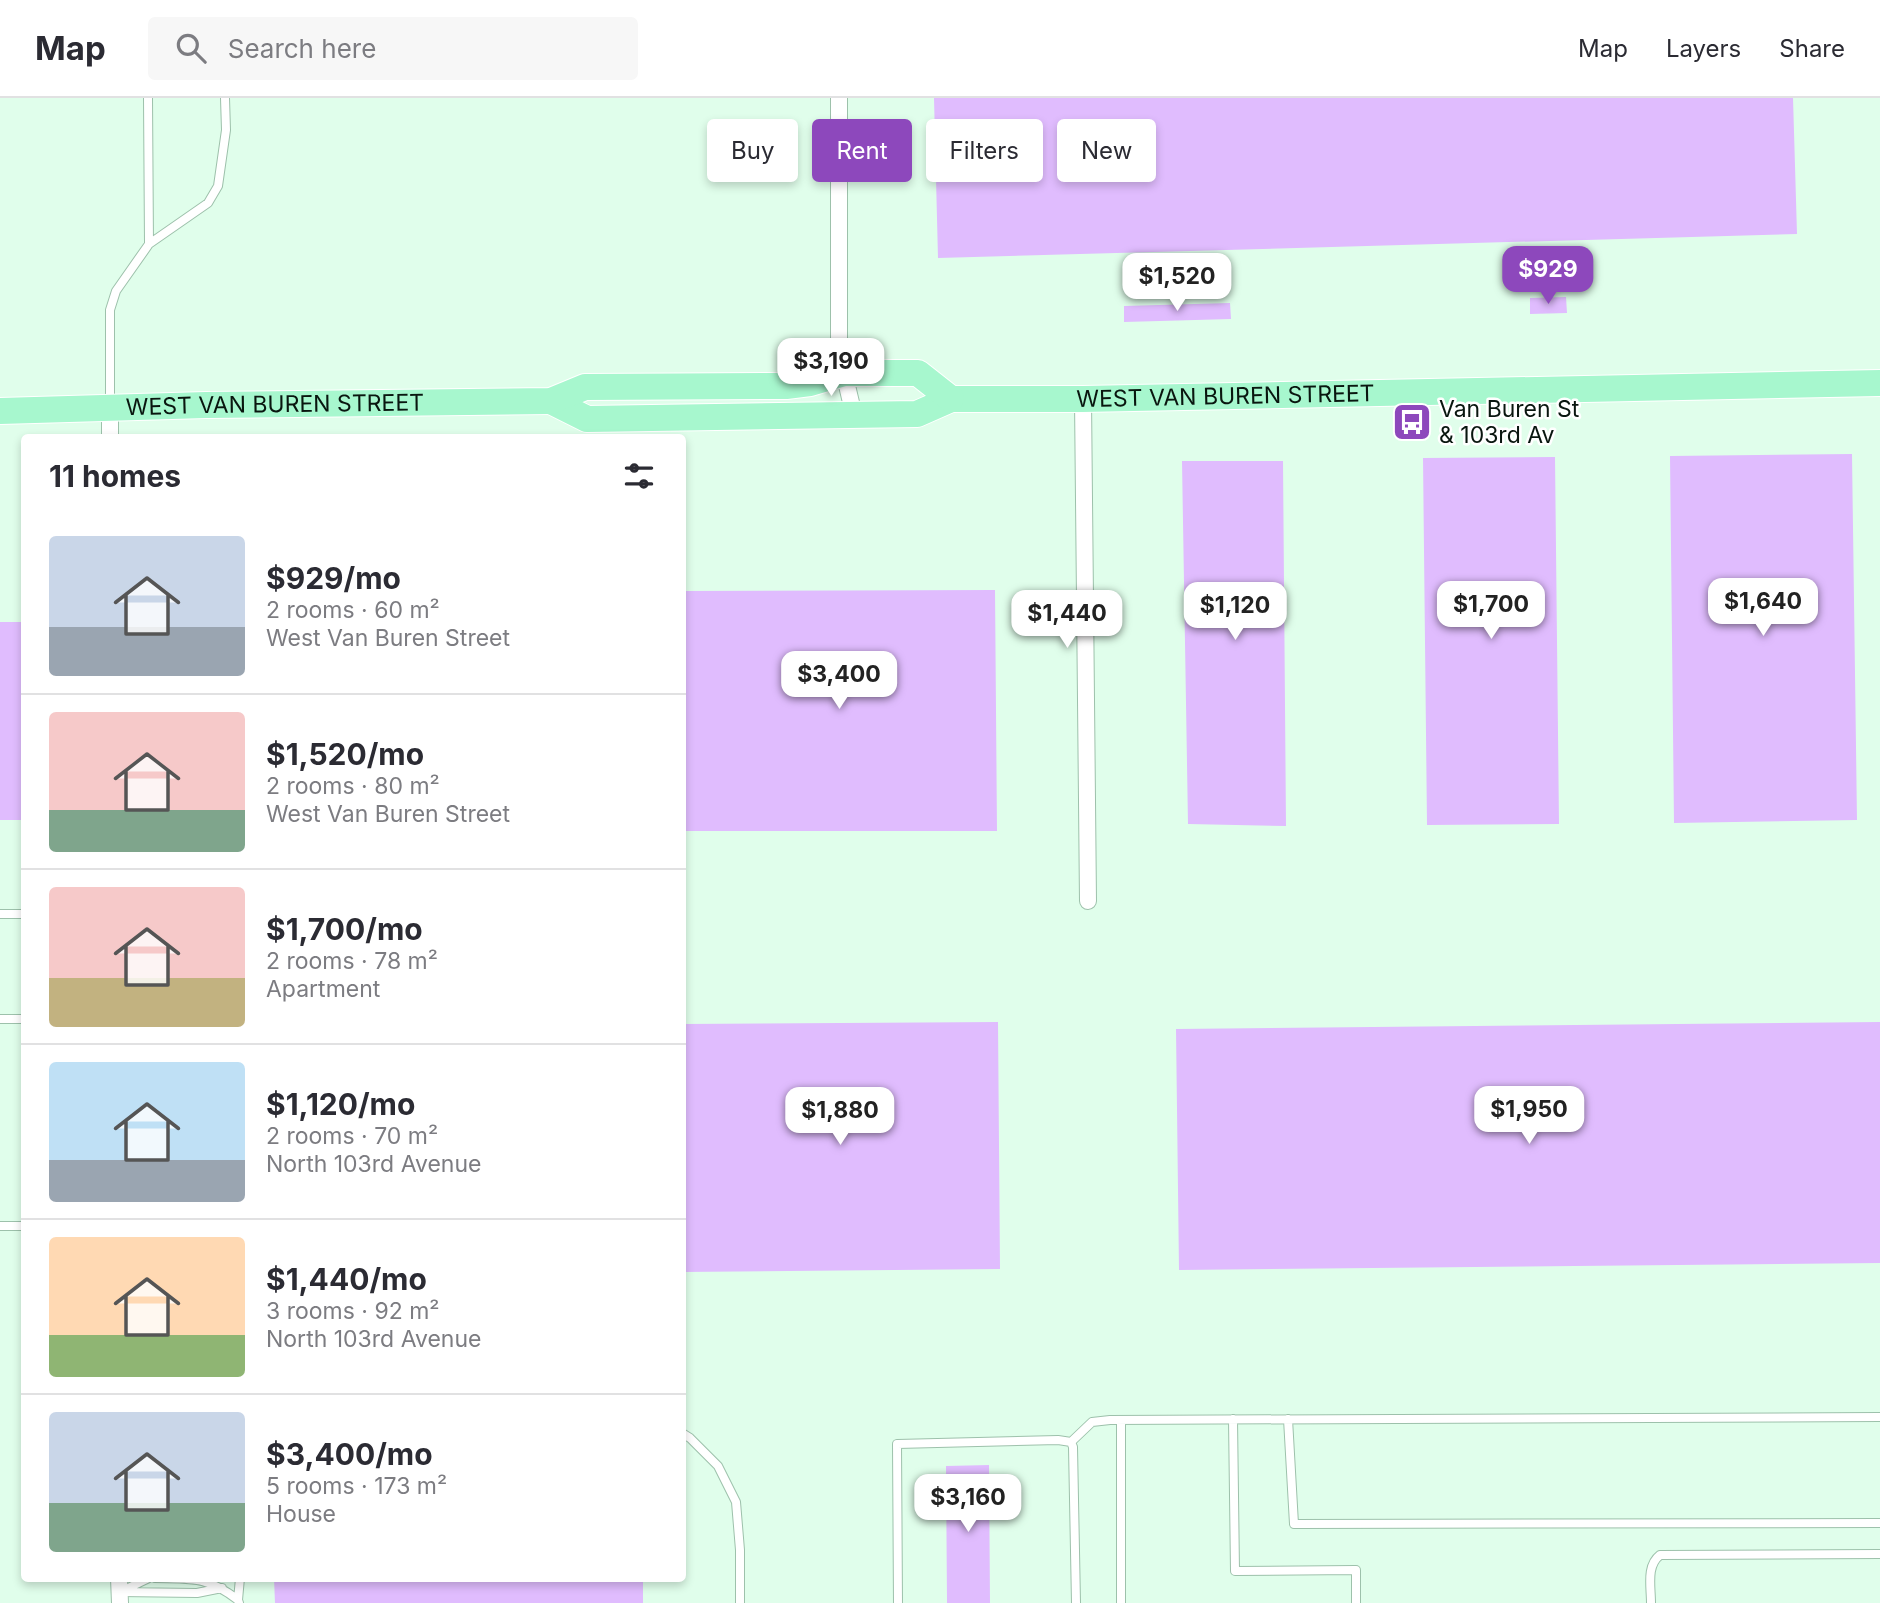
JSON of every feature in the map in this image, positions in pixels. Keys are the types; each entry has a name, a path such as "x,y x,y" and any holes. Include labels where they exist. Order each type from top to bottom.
{"main road":[{"name":"WEST VAN BUREN STREET","path":"0,411 551,401 585,387 786,386 810,383 844,373 918,373 951,399"},
{"path":"678,418 699,404 790,402 844,373"},
{"name":"WEST VAN BUREN STREET","path":"551,401 587,419 678,418 918,414 951,399 1083,399 1880,383"}],"street":[{"path":"839,98 839,345 854,415"},
{"path":"1083,399 1088,901"},
{"path":"110,407 110,434"}],"lane":[{"path":"148,98 149,244"},
{"path":"110,407 110,310 116,291 149,244 208,203 218,187 226,131 225,98"},
{"path":"0,914 21,915"},
{"path":"0,1019 21,1019"},
{"path":"0,1226 21,1226"},
{"path":"1071,1442 1092,1422 1121,1420 1880,1417"},
{"path":"1233,1419 1235,1571 1356,1570 1356,1603"},
{"path":"1288,1419 1294,1524 1880,1523"},
{"path":"1121,1420 1121,1603"},
{"path":"686,1436 718,1466 736,1502 740,1603"},
{"path":"898,1603 897,1444 1058,1440 1071,1442"},
{"path":"1071,1442 1076,1603"},
{"path":"1651,1603 1650,1570 1653,1560 1660,1555 1880,1554"},
{"path":"119,1591 140,1582"},
{"path":"204,1582 222,1588 239,1602"},
{"path":"239,1602 240,1582"},
{"path":"119,1591 197,1593 222,1588"}],"building":[{"path":"934,98 1793,98 1797,234 938,258 936,182 1043,182 1043,119 935,119"},
{"path":"1566,297 1567,313 1530,314 1530,298"},
{"path":"1230,303 1231,319 1124,322 1124,306"},
{"path":"1852,454 1857,820 1674,823 1670,456"},
{"path":"1555,457 1559,824 1427,825 1423,458"},
{"path":"1182,461 1283,461 1286,826 1188,824"},
{"path":"995,590 997,831 686,831 686,591"},
{"path":"0,622 21,622 21,820 0,820"},
{"path":"998,1022 1000,1269 686,1272 686,1024"},
{"path":"1880,1022 1880,1263 1179,1270 1176,1029"},
{"path":"989,1465 990,1603 947,1603 946,1466"},
{"path":"274,1582 643,1582 643,1603 275,1603"}],"place":[{"name":"Van Buren St & 103rd Av","path":"1412,422"}]}
